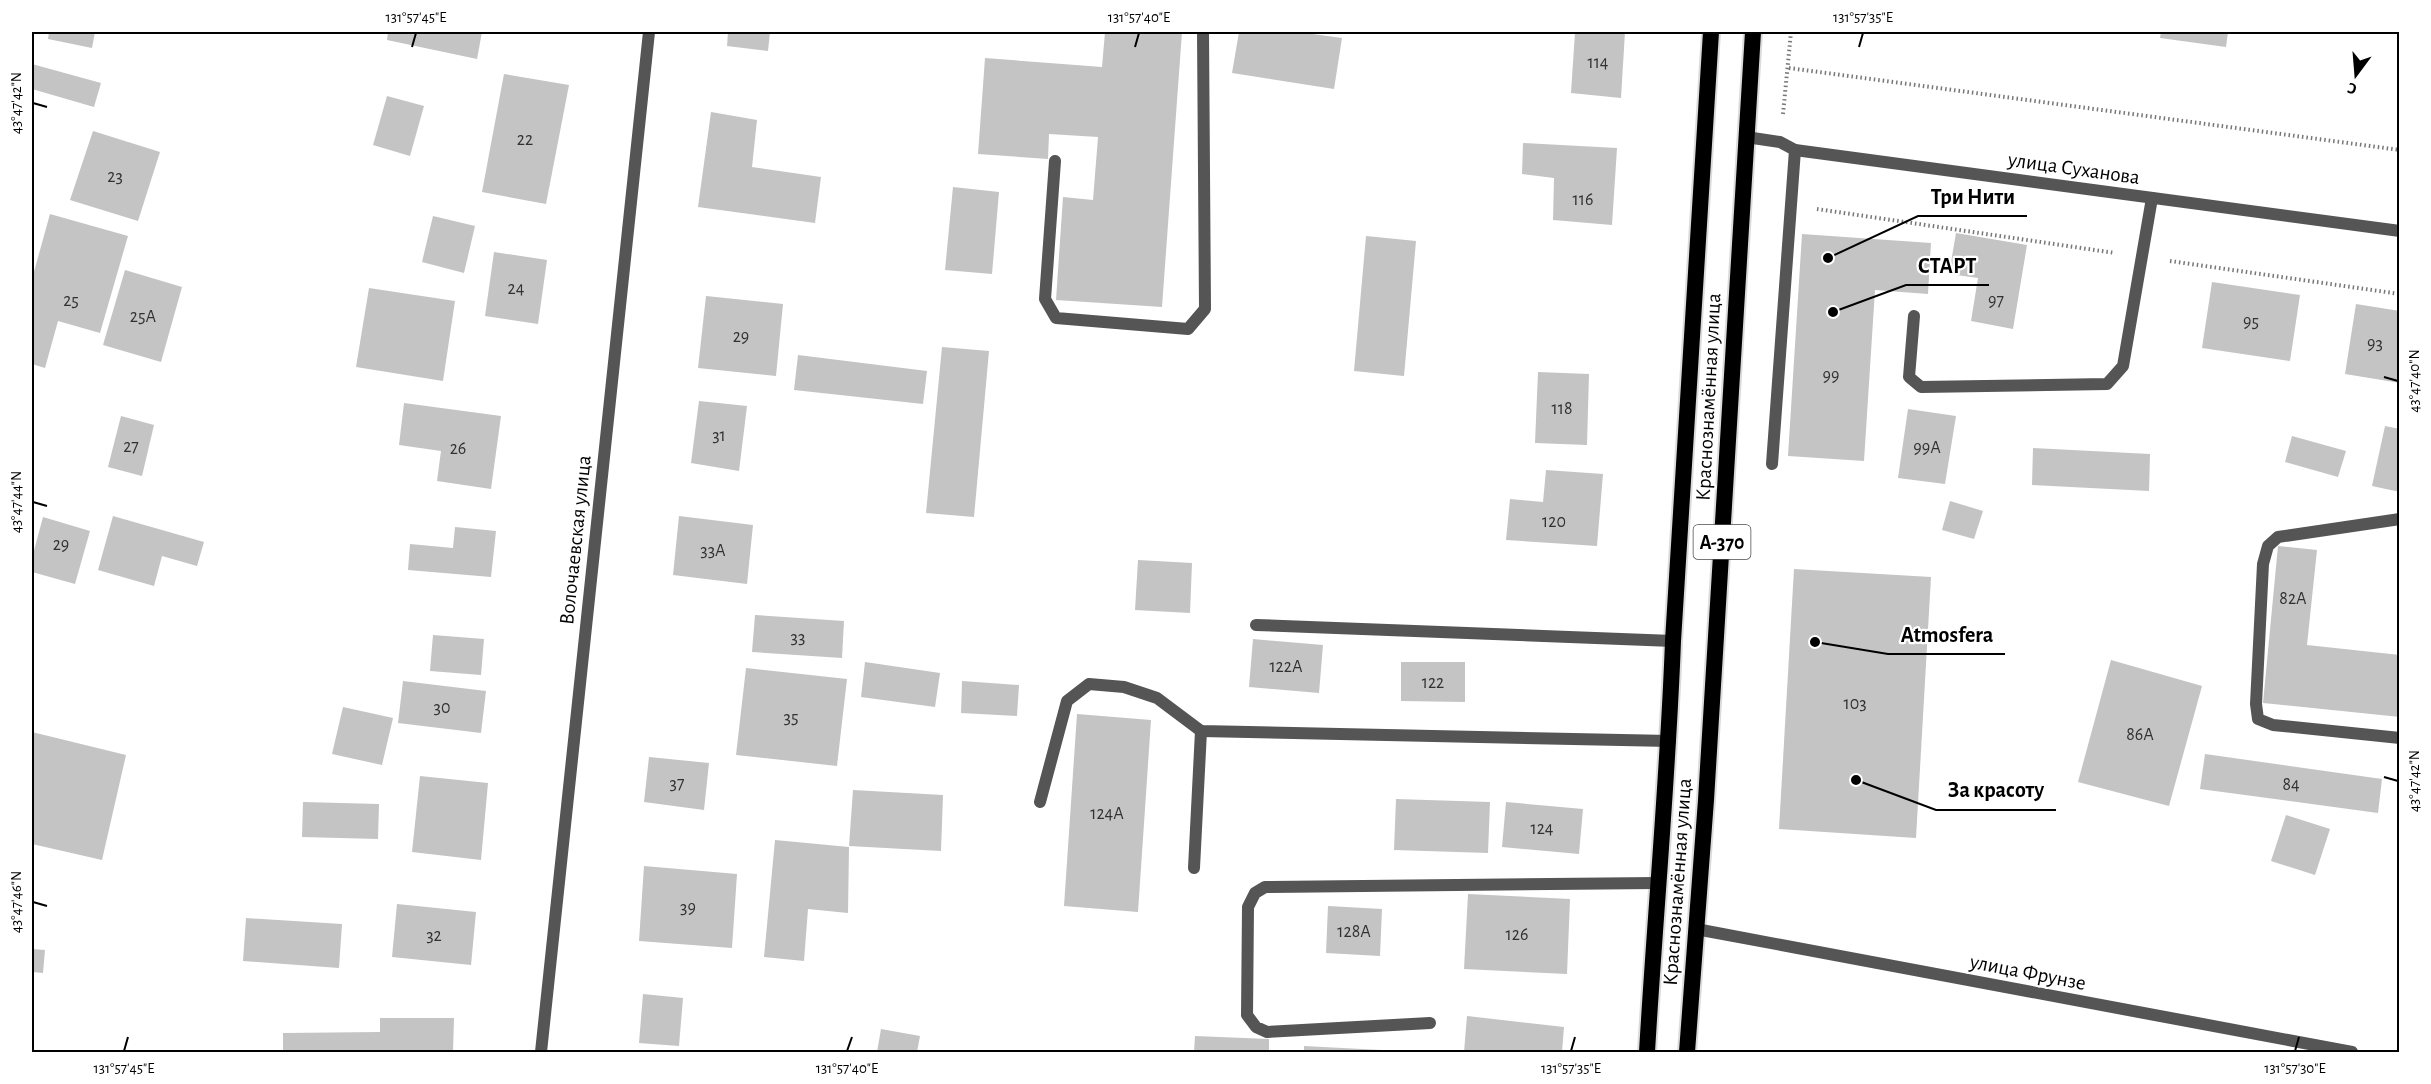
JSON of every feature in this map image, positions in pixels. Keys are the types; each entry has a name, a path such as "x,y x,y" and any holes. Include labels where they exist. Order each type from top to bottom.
{"highway":[{"name":"Краснознамённая улица","path":"1647,1053 1657,883 1670,741 1673,641 1711,32"},
{"name":"Краснознамённая улица","path":"1687,1053 1753,32"}],"street":[{"name":"Волочаевская улица","path":"541,1053 649,32"},
{"path":"1055,160 1044,298 1056,318 1188,329 1205,309 1203,32"},
{"name":"улица Суханова","path":"1746,137 1780,142 1795,150 2400,231"},
{"path":"1772,464 1795,150"},
{"path":"1914,316 1909,377 1921,387 2108,384 2123,366 2152,198"},
{"path":"2400,519 2278,537 2268,546 2263,564 2256,704 2259,719 2273,725 2400,738"},
{"path":"1256,625 1673,641"},
{"path":"1040,802 1067,701 1089,684 1124,687 1157,698 1201,731 1670,741"},
{"path":"1194,868 1201,731"},
{"path":"1430,1023 1267,1032 1256,1027 1247,1015 1248,907 1255,893 1265,887 1657,883"},
{"name":"улица Фрунзе","path":"1696,929 2352,1053"}],"path":[{"path":"1788,68 2400,150"},
{"path":"1791,205 2400,294"}],"building":[{"path":"49,32 95,32 92,48 48,39"},
{"path":"388,32 482,32 477,59 387,40"},
{"path":"728,32 770,32 768,51 727,46"},
{"path":"1105,32 1182,32 1162,307 1056,300 1063,197 1093,200 1098,137 1049,134 1048,159 978,154 985,58 1102,67"},
{"path":"1239,32 1298,32 1342,38 1334,89 1232,73"},
{"path":"1575,32 1625,32 1621,98 1571,93"},
{"path":"2161,32 2228,32 2226,47 2160,38"},
{"path":"32,64 101,83 94,107 32,89"},
{"path":"504,74 569,85 546,204 482,192"},
{"path":"387,96 424,106 410,156 373,145"},
{"path":"711,112 757,120 752,167 821,177 815,223 698,207"},
{"path":"93,131 160,152 138,221 70,200"},
{"path":"1523,143 1617,148 1612,225 1553,220 1554,178 1522,174"},
{"path":"953,187 999,192 992,274 945,270"},
{"path":"50,214 128,236 100,333 58,321 45,368 32,364 32,279"},
{"path":"433,216 475,226 464,273 422,262"},
{"path":"1956,233 2027,245 2013,329 1971,321 1978,278 1949,274"},
{"path":"1802,234 1931,243 1928,294 1875,290 1864,461 1788,456"},
{"path":"1366,236 1416,241 1404,376 1354,371"},
{"path":"494,252 547,260 538,324 485,316"},
{"path":"125,270 182,287 161,362 103,345"},
{"path":"2212,282 2300,295 2290,361 2202,348"},
{"path":"369,288 455,301 443,381 356,367"},
{"path":"706,296 783,304 776,376 698,368"},
{"path":"2356,304 2400,311 2400,383 2345,374"},
{"path":"942,347 989,351 974,517 926,513"},
{"path":"798,355 927,371 923,404 794,390"},
{"path":"1538,372 1589,374 1587,445 1535,443"},
{"path":"699,401 747,406 739,471 691,463"},
{"path":"404,403 501,416 491,489 437,481 441,451 399,445"},
{"path":"1908,409 1956,416 1945,484 1898,478"},
{"path":"121,416 154,425 142,476 108,467"},
{"path":"2385,426 2400,429 2400,492 2372,486"},
{"path":"2292,436 2346,451 2338,477 2285,462"},
{"path":"2033,448 2150,454 2149,491 2032,485"},
{"path":"1546,470 1603,474 1597,546 1506,540 1510,499 1543,502"},
{"path":"1950,501 1983,511 1974,539 1942,530"},
{"path":"113,516 204,542 197,566 162,556 154,586 98,570"},
{"path":"679,516 753,525 747,584 673,575"},
{"path":"43,517 90,531 75,584 32,572 32,558"},
{"path":"455,527 496,531 491,577 408,570 410,544 453,548"},
{"path":"2278,546 2317,550 2307,645 2400,655 2400,717 2263,703"},
{"path":"1138,560 1192,563 1190,613 1135,610"},
{"path":"1794,569 1931,577 1916,838 1779,829"},
{"path":"755,615 844,621 842,658 752,652"},
{"path":"433,635 484,639 481,675 430,671"},
{"path":"1253,639 1323,645 1319,693 1249,687"},
{"path":"2111,660 2202,686 2169,806 2078,782"},
{"path":"865,662 940,673 935,707 861,697"},
{"path":"1401,662 1465,662 1465,702 1401,701"},
{"path":"746,668 847,679 837,766 736,755"},
{"path":"403,681 486,691 481,733 398,723"},
{"path":"962,681 1019,685 1017,716 961,713"},
{"path":"343,707 393,718 382,765 332,754"},
{"path":"1077,714 1151,720 1138,912 1064,906"},
{"path":"32,732 126,755 102,860 32,844"},
{"path":"2205,754 2382,779 2378,813 2200,789"},
{"path":"649,757 709,763 704,810 644,802"},
{"path":"420,776 488,783 481,860 412,852"},
{"path":"853,790 943,795 941,851 849,846"},
{"path":"1396,799 1490,802 1488,853 1394,850"},
{"path":"303,802 379,804 378,839 302,837"},
{"path":"1506,802 1583,809 1579,854 1502,847"},
{"path":"2286,815 2330,829 2315,875 2271,861"},
{"path":"775,840 849,847 848,913 808,909 804,961 764,957"},
{"path":"644,866 737,874 732,948 639,941"},
{"path":"1468,894 1570,899 1567,974 1464,969"},
{"path":"397,904 476,912 471,965 392,957"},
{"path":"1328,906 1382,909 1380,956 1326,953"},
{"path":"246,918 342,924 339,968 243,961"},
{"path":"32,949 45,950 43,973 32,972"},
{"path":"643,994 683,998 679,1046 639,1043"},
{"path":"1467,1016 1564,1027 1562,1052 1464,1052"},
{"path":"380,1018 454,1018 453,1052 283,1052 283,1033 380,1032"},
{"path":"881,1029 920,1036 917,1052 877,1052"},
{"path":"1195,1036 1269,1039 1269,1052 1194,1052"},
{"path":"1304,1046 1401,1051 1401,1052 1304,1052"}],"place":[{"name":"Три Нити","path":"1828,258"},
{"name":"СТАРТ","path":"1833,312"},
{"name":"Atmosfera","path":"1815,642"},
{"name":"За красоту","path":"1856,780"}]}
